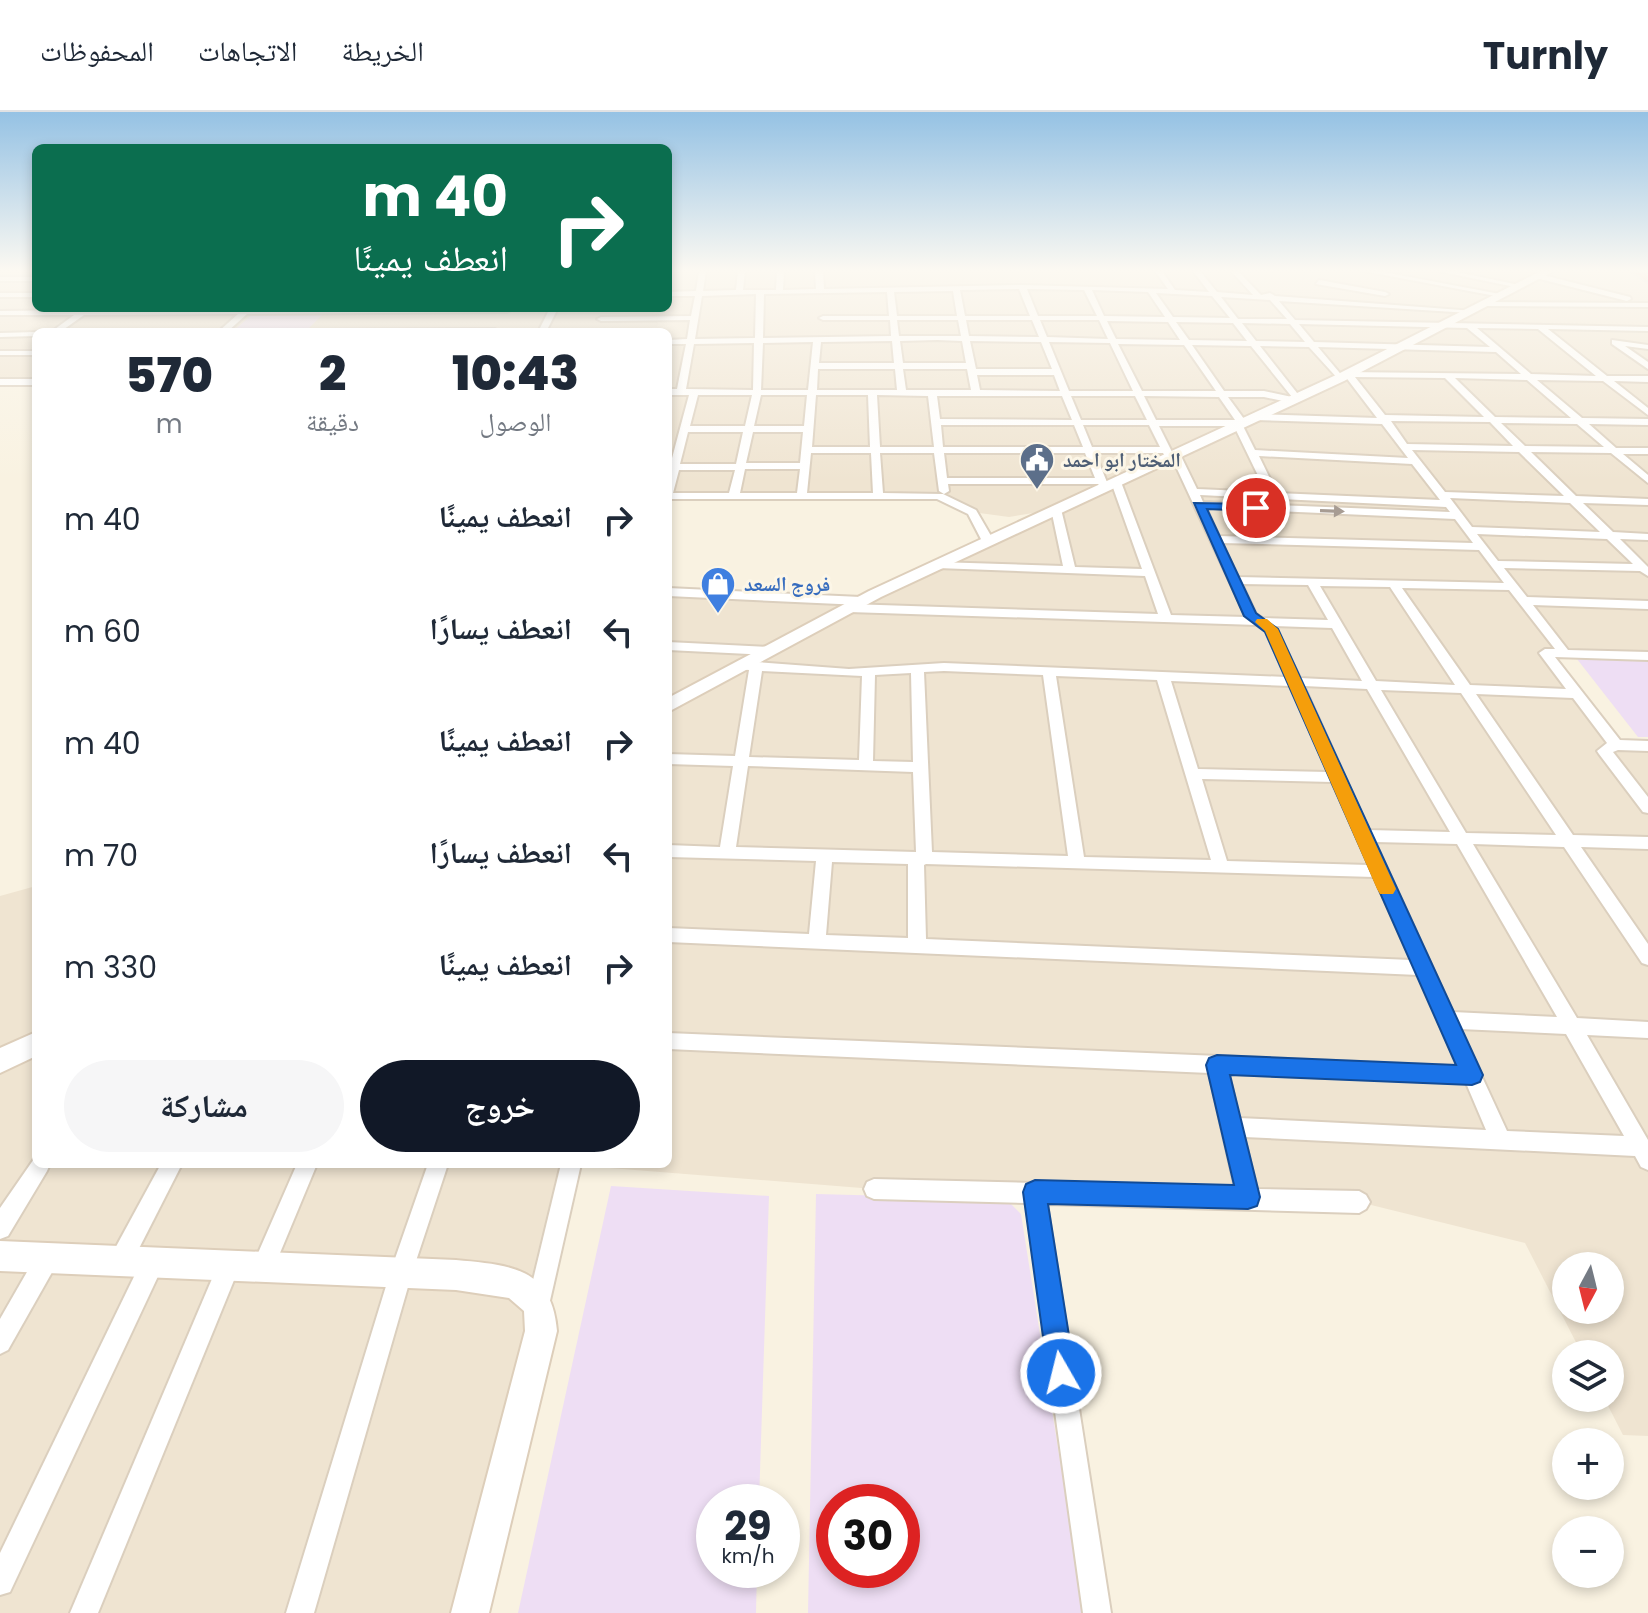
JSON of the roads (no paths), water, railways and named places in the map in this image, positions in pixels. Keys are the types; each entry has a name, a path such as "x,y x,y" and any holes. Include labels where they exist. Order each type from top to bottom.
{"main road":[{"path":"672,703 749,666 770,651 855,605 1107,483 1344,376 1412,341"},
{"path":"0,1061 32,1045"},
{"path":"0,1256 401,1273 504,1281 527,1292 538,1305 541,1331 470,1613"}],"street":[{"path":"672,342 757,341"},
{"path":"734,496 757,392 760,341"},
{"path":"802,496 820,341"},
{"path":"896,341 902,393"},
{"path":"966,341 976,393"},
{"path":"1045,341 1089,450 1149,573 1166,619"},
{"path":"1113,341 1153,423 1196,499 1251,616 1271,629 1501,1140"},
{"path":"1185,341 1245,422 1252,453 1273,495"},
{"path":"1188,341 1497,350"},
{"path":"1489,341 1648,480"},
{"path":"1557,341 1648,412"},
{"path":"681,392 690,342"},
{"path":"1253,342 1295,399"},
{"path":"1648,347 1615,342 1648,366"},
{"path":"1311,343 1385,420 1564,653"},
{"path":"0,353 32,352"},
{"path":"816,366 1058,372"},
{"path":"1344,376 1648,379"},
{"path":"1448,376 1645,571"},
{"path":"0,382 32,382"},
{"path":"672,392 1222,394 1277,395 1295,399"},
{"path":"672,479 694,392"},
{"path":"872,393 878,496"},
{"path":"932,393 945,498"},
{"path":"935,422 1648,422"},
{"path":"685,429 810,429"},
{"path":"1405,447 1648,451"},
{"path":"808,450 1089,450 1170,454"},
{"path":"1252,453 1416,461"},
{"path":"675,467 806,466"},
{"path":"943,481 1107,483"},
{"path":"672,495 945,498 972,512 988,541"},
{"path":"1196,499 1273,495 1648,502"},
{"path":"1196,499 1457,516"},
{"path":"1056,509 1070,570"},
{"path":"1469,530 1648,537"},
{"path":"1214,539 1482,547"},
{"path":"1495,564 1645,571"},
{"path":"937,565 1149,573"},
{"path":"1234,580 1513,587"},
{"path":"1312,582 1459,838 1574,1027 1644,1153"},
{"path":"1394,584 1648,958"},
{"path":"672,592 855,605 1336,624"},
{"path":"1524,601 1648,605"},
{"path":"672,646 770,651"},
{"path":"1616,745 1545,653 1648,656"},
{"path":"727,853 741,761 749,666 869,672 917,668 1577,694"},
{"path":"917,668 921,767 917,946"},
{"path":"866,766 869,672"},
{"path":"1049,673 1077,863"},
{"path":"1163,677 1221,867"},
{"path":"1648,746 1616,745 1604,751 1648,808"},
{"path":"672,759 921,767"},
{"path":"1192,774 1335,777"},
{"path":"1363,836 1648,843"},
{"path":"672,851 1379,871"},
{"path":"817,941 824,856"},
{"path":"672,935 1423,968"},
{"path":"1447,1020 1648,1030"},
{"path":"672,1041 1472,1075"},
{"path":"1217,1065 1248,1197"},
{"path":"1232,1127 1501,1140 1644,1153"},
{"path":"0,1228 38,1168"},
{"path":"120,1262 170,1168"},
{"path":"262,1269 305,1168"},
{"path":"300,1613 401,1273 437,1168"},
{"path":"538,1305 570,1168"},
{"path":"874,1189 1359,1202"},
{"path":"1035,1192 1097,1613"},
{"path":"0,1342 47,1259"},
{"path":"0,1582 152,1264"},
{"path":"84,1613 228,1268"}],"place":[{"name":"المختار ابو احمد","path":"1037,491"},
{"name":"فروج السعد","path":"718,615"}]}
